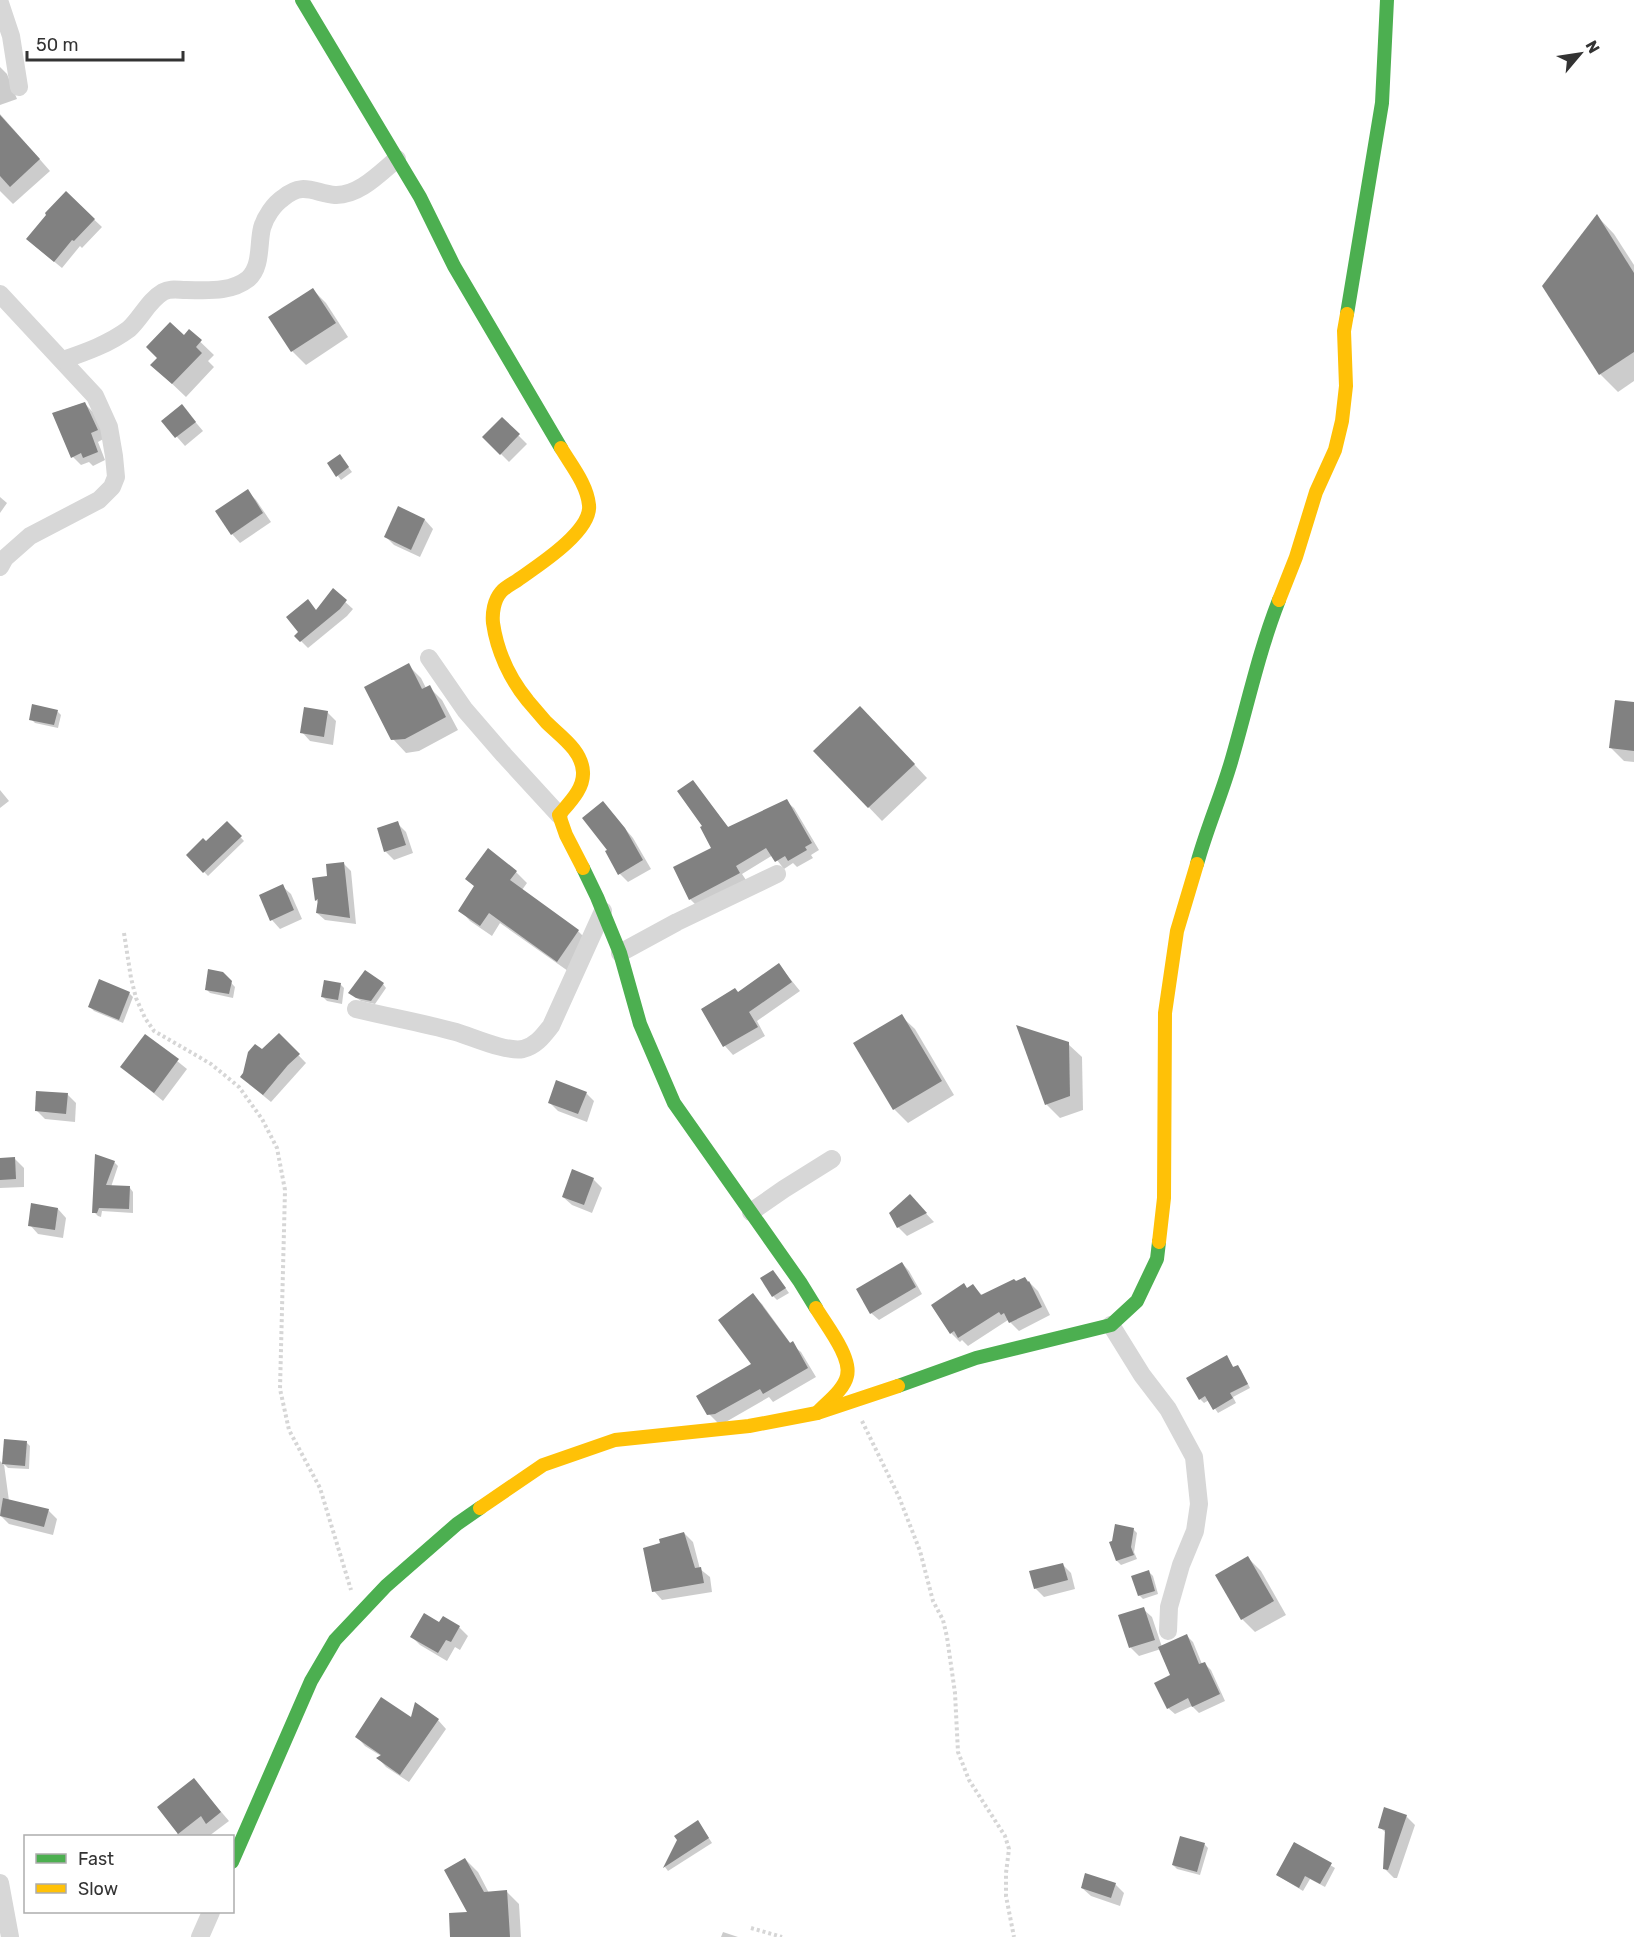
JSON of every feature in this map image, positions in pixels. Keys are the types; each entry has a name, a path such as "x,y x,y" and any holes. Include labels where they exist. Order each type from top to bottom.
{"street":[{"path":"302,0 420,197 454,266 583,486 589,502 588,517 575,535 501,592 492,605 495,633 514,682 582,761 584,775 577,792 559,815"},
{"path":"234,1857 311,1681 335,1640 386,1586 457,1524 543,1466 615,1440 749,1426 817,1413 976,1358 1111,1325 1137,1301 1157,1259 1164,1198 1165,1013 1177,931 1205,835 1233,757 1247,699 1271,620 1296,556 1316,492 1335,450 1342,421 1346,386 1344,331 1383,103 1387,0"},
{"path":"0,3 11,36 19,87"},
{"path":"63,360 92,351 129,328 163,292 217,290 231,287 248,279 256,268 262,226 282,198 306,188 336,195 357,189 370,182 397,159"},
{"path":"0,294 94,396 109,427 116,477 112,487 99,500 30,536 5,558 0,567"},
{"path":"429,658 465,710 559,815 620,953 640,1024 674,1102 800,1282 841,1348 847,1362 846,1377 839,1389 817,1413"},
{"path":"620,953 777,874"},
{"path":"356,1010 454,1031 507,1048 521,1049 533,1046 551,1026 603,911"},
{"path":"750,1212 832,1159"},
{"path":"1111,1325 1142,1375 1168,1409 1194,1457 1199,1504 1195,1531 1181,1565 1168,1607 1168,1631"},
{"path":"0,1883 10,1937"},
{"path":"200,1937 210,1913"}],"path":[{"path":"123,933 130,978 136,998 154,1031 211,1064 239,1087 262,1119 277,1148 285,1190 279,1389 289,1430 320,1488 358,1614"},
{"path":"854,1402 899,1497 920,1551 933,1601 943,1620 955,1693 958,1752 969,1780 1005,1836 1009,1849 1006,1896 1014,1937"},
{"path":"751,1928 782,1937"}],"building":[{"path":"0,115 40,159 10,187 0,176"},
{"path":"66,191 95,219 74,241 72,240 54,262 26,239 46,215 45,213"},
{"path":"1597,214 1634,273 1634,352 1599,375 1542,286"},
{"path":"313,288 336,323 291,352 268,317"},
{"path":"170,322 184,335 189,329 202,340 196,347 202,353 172,384 150,365 157,358 146,347"},
{"path":"85,402 98,430 91,433 98,452 83,458 81,453 71,458 52,413"},
{"path":"182,404 196,422 175,438 161,421"},
{"path":"502,417 520,434 500,455 482,437"},
{"path":"340,454 349,467 336,477 327,463"},
{"path":"248,489 263,513 231,535 215,511"},
{"path":"398,506 425,519 411,550 384,537"},
{"path":"333,588 347,600 340,609 300,642 294,636 298,632 286,617 308,599 316,610"},
{"path":"409,663 422,689 430,685 446,717 405,739 391,740 364,687"},
{"path":"1615,700 1634,702 1634,751 1609,748"},
{"path":"32,704 58,710 54,725 29,720"},
{"path":"860,706 915,764 868,808 813,751"},
{"path":"304,707 328,711 324,737 300,733"},
{"path":"693,780 728,827 787,799 812,843 805,847 807,850 788,861 785,856 775,862 766,848 736,866 740,873 689,900 673,867 711,848 700,827 702,826 677,791"},
{"path":"603,801 625,828 643,860 618,875 605,851 607,850 582,818"},
{"path":"227,821 242,836 203,873 186,855 203,838 206,841"},
{"path":"398,821 406,845 384,852 377,828"},
{"path":"488,848 517,871 510,880 579,930 557,962 489,913 480,926 458,911 474,886 465,879"},
{"path":"344,862 350,918 316,913 318,899 315,901 312,878 327,876 326,864"},
{"path":"283,884 294,910 270,921 259,895"},
{"path":"779,963 792,982 749,1012 758,1027 723,1047 701,1009 735,988 738,992"},
{"path":"208,969 223,972 232,981 229,994 205,990"},
{"path":"365,970 384,983 371,1001 356,998 348,993"},
{"path":"99,979 130,992 119,1020 88,1007"},
{"path":"324,980 341,983 338,1000 321,997"},
{"path":"902,1014 942,1081 893,1110 853,1043"},
{"path":"1016,1025 1069,1042 1070,1096 1045,1105"},
{"path":"279,1033 300,1054 263,1095 240,1077 248,1052 255,1044 262,1049"},
{"path":"145,1034 179,1059 154,1093 120,1067"},
{"path":"556,1080 587,1092 578,1114 548,1103"},
{"path":"36,1091 68,1093 66,1114 35,1111"},
{"path":"95,1154 115,1161 106,1185 130,1186 129,1209 99,1208 97,1213 92,1213"},
{"path":"15,1157 16,1179 0,1180 0,1158"},
{"path":"572,1169 594,1178 584,1205 562,1197"},
{"path":"910,1194 927,1213 897,1228 889,1213"},
{"path":"31,1203 58,1208 55,1230 28,1226"},
{"path":"902,1262 916,1287 870,1314 856,1289"},
{"path":"773,1270 786,1288 772,1297 760,1278"},
{"path":"1025,1277 1042,1307 1009,1323 1004,1313 1001,1315 999,1312 958,1338 954,1331 950,1334 931,1305 964,1283 967,1288 973,1284 981,1295 1014,1279 1016,1281"},
{"path":"753,1293 790,1343 793,1341 808,1368 763,1394 760,1389 715,1414 707,1415 696,1396 751,1364 718,1320"},
{"path":"1227,1355 1233,1367 1238,1365 1248,1384 1230,1393 1233,1398 1213,1410 1205,1396 1199,1400 1186,1378"},
{"path":"4,1439 27,1441 25,1466 2,1464"},
{"path":"3,1498 49,1509 44,1527 0,1516"},
{"path":"1115,1524 1134,1528 1131,1547 1134,1555 1116,1561 1109,1542 1112,1541"},
{"path":"684,1532 695,1568 701,1567 704,1583 652,1592 643,1548 660,1543 659,1539"},
{"path":"1248,1556 1274,1601 1241,1620 1215,1575"},
{"path":"1063,1563 1068,1580 1034,1589 1029,1571"},
{"path":"1149,1570 1155,1591 1138,1596 1131,1576"},
{"path":"1144,1607 1155,1640 1129,1648 1118,1615"},
{"path":"424,1613 439,1622 443,1616 460,1626 451,1642 446,1640 438,1653 410,1637"},
{"path":"1187,1634 1199,1664 1205,1662 1220,1694 1192,1707 1188,1698 1167,1709 1154,1683 1170,1675 1158,1647"},
{"path":"381,1697 411,1717 415,1702 439,1719 400,1775 376,1758 381,1755 355,1737"},
{"path":"194,1778 221,1812 206,1824 201,1816 178,1834 157,1807"},
{"path":"1384,1807 1407,1815 1388,1870 1383,1869 1385,1830 1378,1828"},
{"path":"698,1820 709,1838 663,1868 677,1840 674,1836"},
{"path":"1180,1836 1205,1843 1197,1872 1172,1865"},
{"path":"1294,1842 1332,1863 1320,1884 1305,1876 1299,1888 1276,1875"},
{"path":"465,1858 484,1892 507,1890 510,1937 450,1937 449,1913 467,1912 444,1870"},
{"path":"1085,1873 1116,1883 1111,1898 1081,1888"}],"traffic: fast":[{"path":"302,0 420,197 454,266 561,448"},
{"path":"1347,314 1382,103 1387,0"},
{"path":"1197,864 1229,769 1279,600"},
{"path":"583,868 620,953 640,1024 674,1103 816,1308"},
{"path":"898,1386 976,1358 1111,1325 1137,1301 1157,1259 1159,1242"},
{"path":"234,1857 311,1681 335,1640 386,1586 457,1524 480,1508"}],"traffic: slow":[{"path":"1279,600 1296,557 1316,492 1335,450 1342,421 1346,386 1344,331 1347,314"},
{"path":"561,448 578,475 588,497 588,515 582,526 563,546 501,592 495,603 493,619 501,654 516,683 546,722 575,750 582,764 581,784 559,815 566,835 583,868"},
{"path":"1159,1242 1164,1198 1165,1013 1177,931 1197,864"},
{"path":"816,1308 832,1332 848,1368 842,1386 817,1413"},
{"path":"480,1508 543,1465 615,1440 749,1426 817,1413 898,1386"}]}
